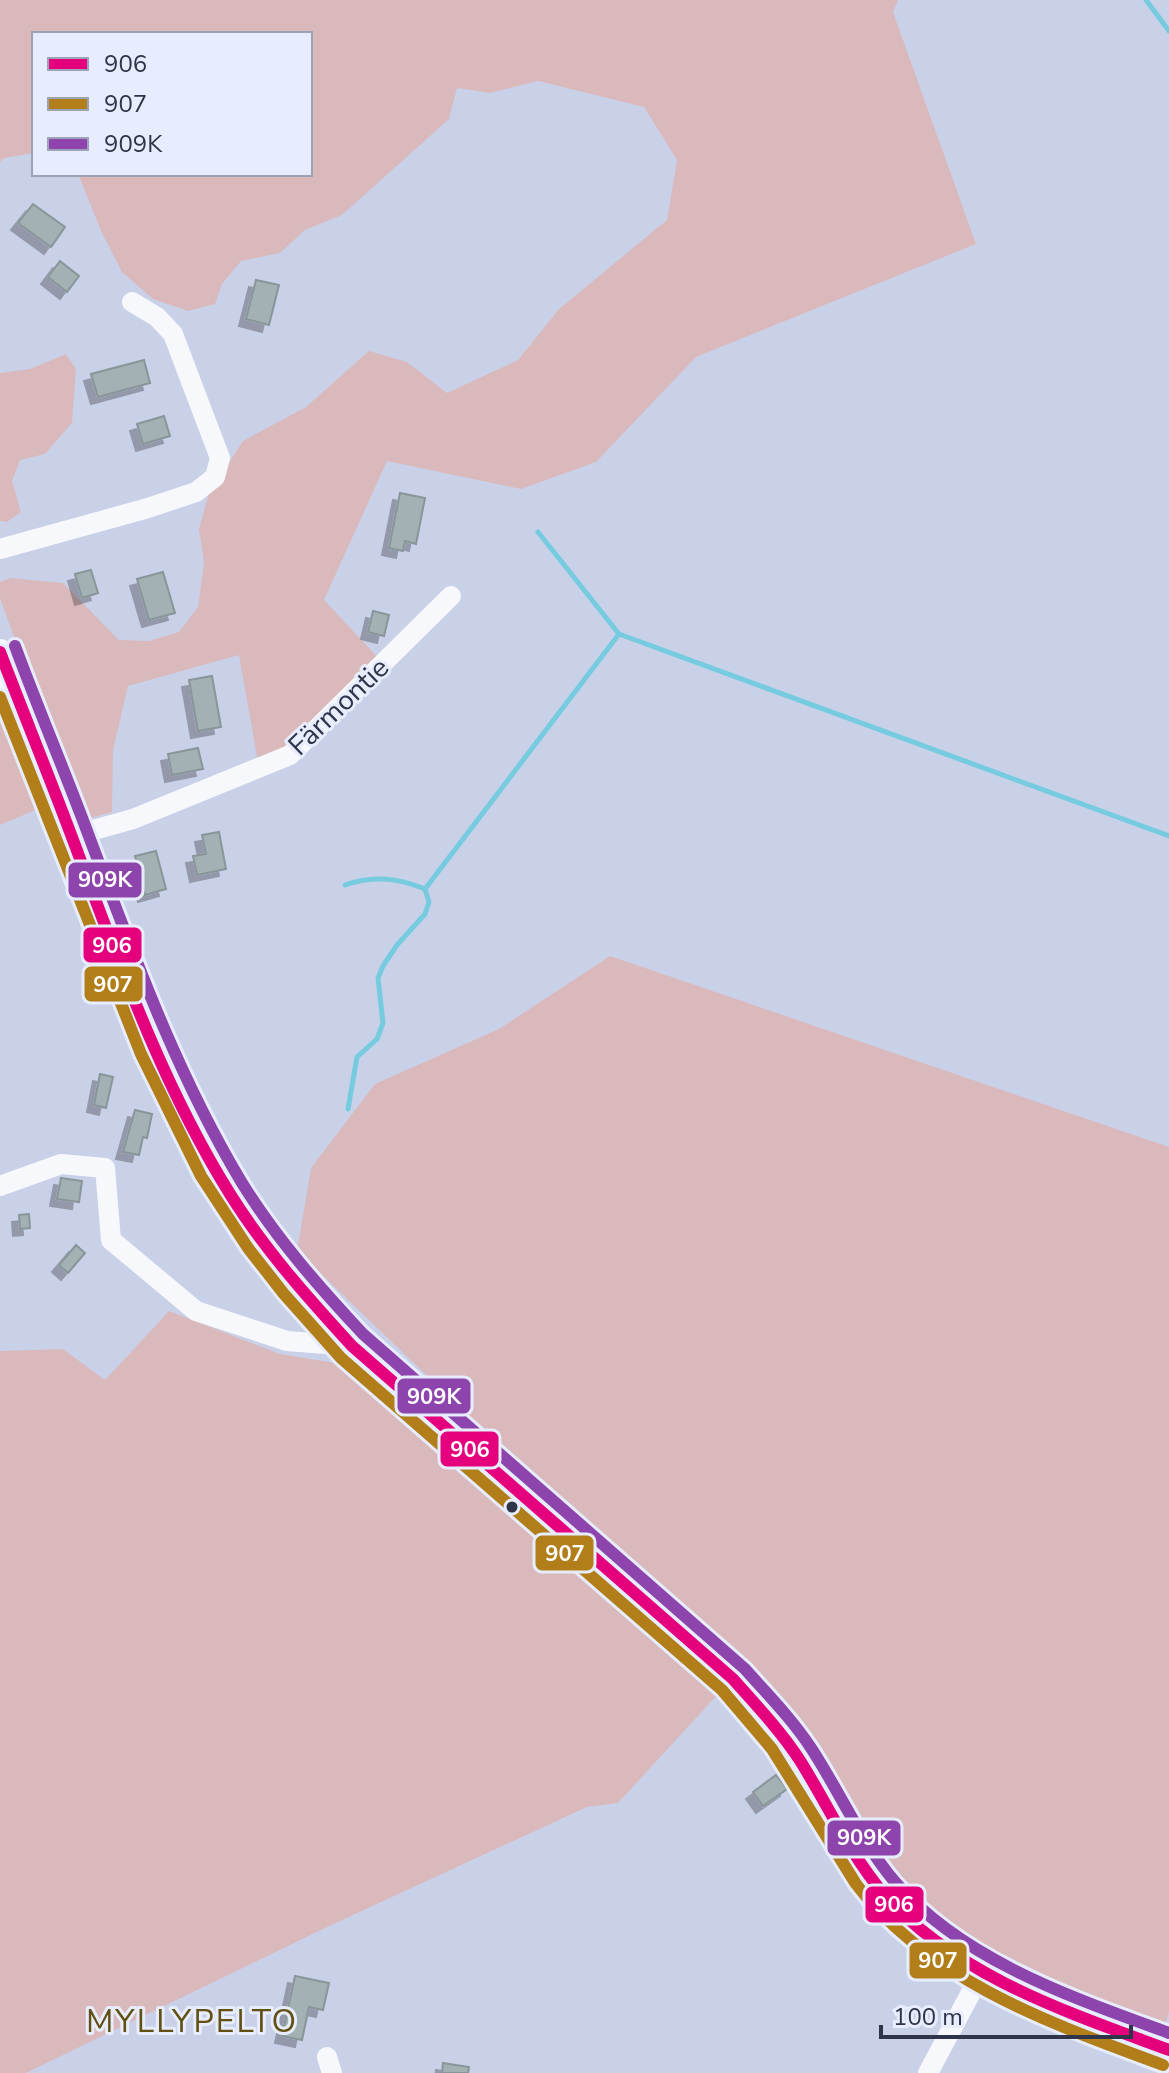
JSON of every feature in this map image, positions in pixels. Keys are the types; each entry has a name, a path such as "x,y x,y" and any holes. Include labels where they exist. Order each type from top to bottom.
{"main road":[{"path":"0,652 123,972 165,1071 216,1170 249,1222 306,1298 352,1346 733,1679 785,1739 858,1860 886,1896 922,1928 982,1972 1169,2050"}],"street":[{"path":"0,549 196,492 215,477 220,458 173,334 157,317 132,302"},
{"name":"Färmontie","path":"72,836 133,819 290,755 451,596"},
{"path":"0,1186 61,1164 105,1168 111,1240 196,1311 287,1341 352,1346"},
{"path":"928,2073 982,1972"}],"shaded area":[{"path":"0,0 898,0 893,12 976,244 696,357 596,462 521,489 387,461 324,600 383,663 290,755 259,768 239,655 128,686 113,750 112,812 84,820 69,789 0,598 0,582 11,578 63,583 119,640 149,641 179,632 198,607 204,563 199,529 209,493 243,441 306,407 369,351 407,362 447,393 518,360 559,309 667,220 677,160 644,107 538,81 490,93 457,88 449,119 342,215 305,230 280,253 241,261 222,284 215,304 188,311 153,299 122,272 79,176 312,176 312,32 32,32 32,153 4,158 0,162"},
{"path":"66,354 76,369 72,423 45,454 20,460 12,481 21,512 7,522 0,521 0,373 30,369"},
{"path":"0,701 40,808 0,825"},
{"path":"610,956 1169,1147 1169,2011 1165,2026 1015,1971 924,1913 848,1816 771,1693 585,1527 297,1251 311,1168 375,1084 499,1029"},
{"path":"169,1311 280,1354 353,1366 481,1478 510,1514 559,1540 720,1692 618,1803 587,1807 325,1928 26,2073 0,2073 0,1351 63,1349 105,1380"}],"building":[{"path":"33,204 65,227 51,247 18,223"},
{"path":"60,261 79,276 67,292 48,277"},
{"path":"256,280 279,285 269,325 246,319"},
{"path":"144,360 150,383 98,397 91,374"},
{"path":"164,416 170,436 143,444 137,424"},
{"path":"400,493 425,498 416,544 405,541 403,551 389,548"},
{"path":"91,570 98,593 82,598 75,574"},
{"path":"163,572 175,613 149,620 137,579"},
{"path":"373,611 389,615 384,636 368,632"},
{"path":"212,676 221,727 198,731 189,680"},
{"path":"198,748 203,769 172,775 168,754"},
{"path":"219,832 226,869 197,875 193,856 206,854 202,835"},
{"path":"156,851 166,889 145,895 135,856"},
{"path":"100,1074 113,1077 106,1108 94,1105"},
{"path":"135,1110 152,1114 147,1138 143,1137 139,1155 123,1152"},
{"path":"61,1178 82,1181 79,1202 57,1199"},
{"path":"29,1214 30,1228 20,1229 19,1215"},
{"path":"76,1245 85,1253 68,1273 59,1265"},
{"path":"776,1775 787,1789 763,1806 753,1792"},
{"path":"295,1976 329,1983 323,2010 309,2007 302,2040 282,2036"},
{"path":"443,2063 469,2067 468,2073 442,2073"}],"waterway":[{"path":"1146,0 1169,31"},
{"path":"538,532 619,634 1169,836"},
{"path":"345,885 385,879 425,889 619,634"},
{"path":"348,1109 357,1057 377,1039 383,1023 378,978 397,945 425,914 429,902 425,889"}],"transit line":[{"name":"909K","path":"15,646 140,971 177,1058 242,1183 299,1262 363,1334 745,1669 804,1737 883,1867 922,1910 953,1934 1022,1974 1169,2033"},
{"name":"906","path":"0,652 165,1072 230,1194 288,1273 352,1346 733,1679 792,1748 871,1878 912,1922 944,1947 1016,1989 1169,2050"},
{"name":"907","path":"0,697 141,1054 201,1176 248,1248 284,1294 341,1358 722,1690 772,1749 856,1884 886,1918 920,1948 957,1974 1037,2016 1163,2065"}],"district":[{"name":"MYLLYPELTO","path":"192,2021"}]}
